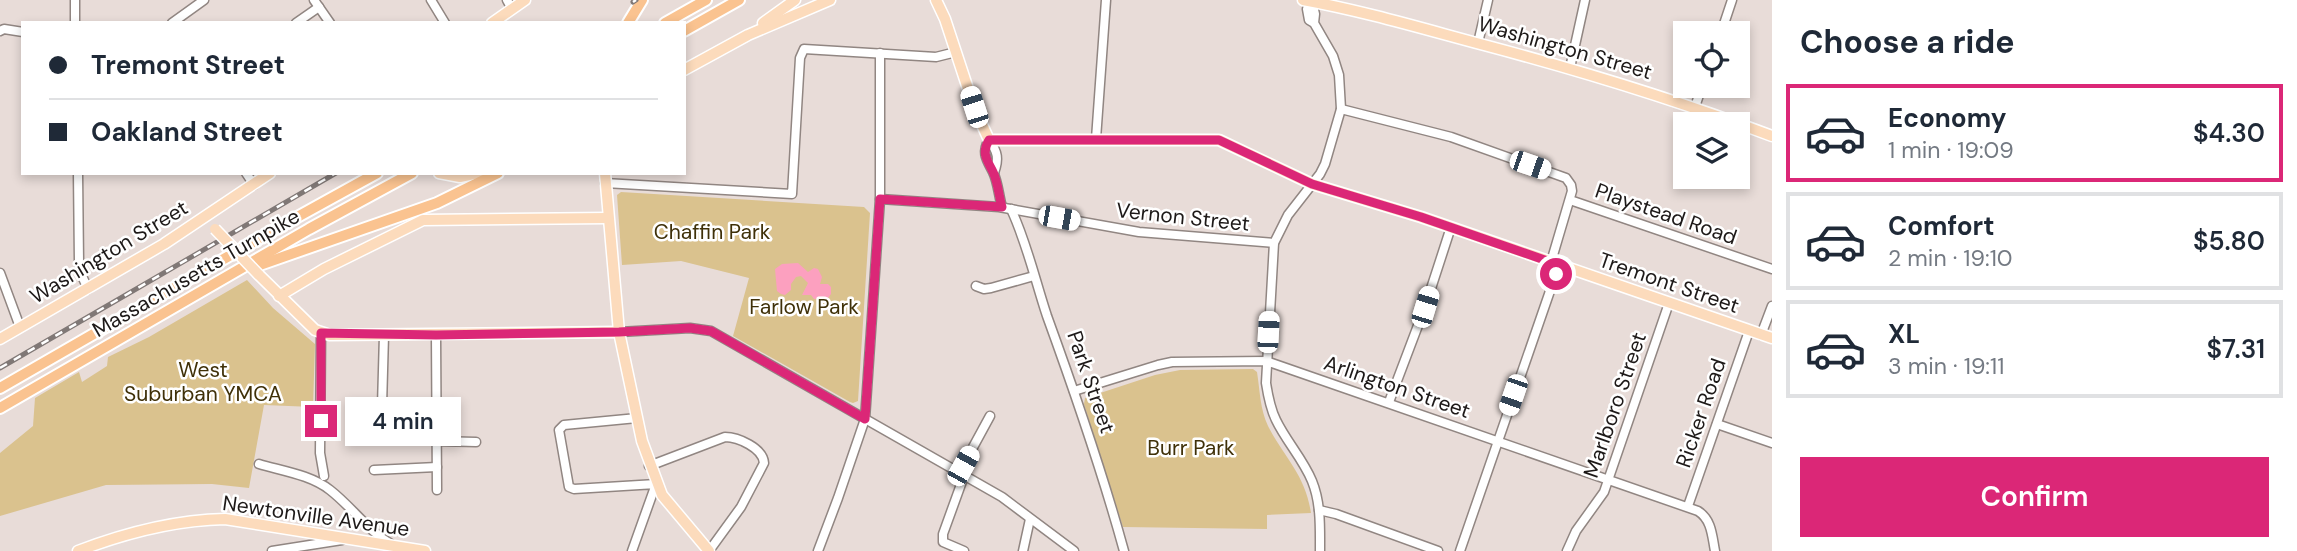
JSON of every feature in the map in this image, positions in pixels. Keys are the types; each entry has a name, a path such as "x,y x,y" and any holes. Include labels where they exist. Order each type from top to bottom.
{"highway":[{"path":"669,21 706,0"},
{"path":"686,30 739,0"},
{"path":"629,21 641,2"},
{"name":"Massachusetts Turnpike","path":"0,388 373,175"},
{"name":"Massachusetts Turnpike","path":"0,408 408,175"},
{"path":"228,276 436,203 494,175"}],"main road":[{"path":"495,21 509,5 525,0"},
{"path":"686,69 739,39 795,0"},
{"path":"739,39 830,0"},
{"name":"Park Street","path":"937,1 974,107 989,140"},
{"name":"Washington Street","path":"1308,1 1374,15 1570,68 1695,107 1772,136"},
{"name":"Tremont Street","path":"989,140 1219,140 1312,184 1451,227 1772,338"},
{"name":"Washington Street","path":"0,339 205,218 268,175"},
{"path":"448,175 468,175"},
{"path":"605,178 619,332 649,466 662,495 709,551"},
{"path":"205,218 279,296 321,333 436,335 619,332"},
{"path":"279,296 324,269 422,220 608,218"},
{"name":"Newtonville Avenue","path":"78,551 157,527 214,520 245,521 344,540 425,551"}],"street":[{"path":"75,0 75,21"},
{"path":"175,21 204,0"},
{"path":"431,0 444,21"},
{"path":"1096,139 1106,0"},
{"path":"1478,43 1488,0"},
{"path":"1570,68 1585,0"},
{"path":"1725,21 1732,0"},
{"path":"1308,1 1315,14 1314,23 1333,56 1339,75 1341,109 1325,164 1288,215 1274,243 1266,361 1269,402 1276,421 1307,469 1317,496 1320,551"},
{"path":"298,21 317,4 329,21"},
{"path":"1,27 21,32"},
{"path":"605,178 792,194 803,51 936,57 956,52"},
{"path":"818,551 865,419 880,199 880,53"},
{"path":"1695,107 1698,98"},
{"path":"1341,109 1451,137 1557,174 1566,178 1571,185 1570,200"},
{"name":"Park Street","path":"989,140 997,152 998,162 994,173 1006,208 1019,227 1105,485 1124,551"},
{"path":"78,175 79,262 88,289"},
{"path":"247,175 254,185"},
{"name":"Vernon Street","path":"880,199 1006,208 1151,234 1274,243"},
{"name":"Playstead Road","path":"1460,551 1555,263 1570,200 1772,269"},
{"path":"1019,227 1033,213"},
{"path":"1390,402 1451,227"},
{"path":"0,273 20,327"},
{"path":"976,286 991,288 1034,276"},
{"name":"Marlboro Street","path":"1567,551 1576,531 1600,501 1669,303"},
{"path":"1761,335 1772,306"},
{"path":"619,332 690,328 711,331 1002,497 1074,551"},
{"name":"Ricker Road","path":"1688,506 1749,331"},
{"path":"321,333 320,453 324,481"},
{"path":"382,406 384,335"},
{"path":"436,335 437,490"},
{"name":"Arlington Street","path":"1074,391 1172,362 1266,361 1390,402 1608,481 1688,506"},
{"path":"964,551 943,542 943,534 962,474 990,416"},
{"path":"632,551 656,484 574,489 569,487 560,427 637,418"},
{"path":"1717,424 1772,443"},
{"path":"649,466 725,438 737,439 764,457 764,463 741,507 709,551"},
{"path":"437,440 476,442"},
{"path":"259,464 324,481 373,531 397,547"},
{"path":"374,470 437,467"},
{"path":"1688,506 1698,510 1707,520 1716,551"},
{"path":"1319,510 1438,551"},
{"path":"1023,551 1030,519"},
{"path":"272,551 344,540"}],"green space":[{"name":"Farlow Park","path":"621,192 864,207 870,213 858,401 850,402 733,336 749,278 681,261 622,265 617,195"},
{"name":"West Suburban YMCA","path":"247,280 273,308 315,344 313,407 264,405 249,488 212,484 106,485 0,516 0,453 33,426 35,398 79,372 82,382 107,366 108,357 149,337"},
{"name":"Burr Park","path":"1253,369 1257,372 1265,420 1299,477 1311,513 1267,515 1267,529 1123,527 1084,404 1085,398 1155,375 1180,370"}],"shaded area":[{"path":"798,263 808,272 814,268 818,269 822,277 820,284 828,284 831,287 828,298 814,299 811,295 802,295 808,283 801,276 796,277 791,284 791,290 785,295 777,291 775,269 782,264"}],"railway":[{"path":"0,368 333,175"}],"route":[{"path":"321,421 321,333 436,335 690,328 711,331 865,419 880,199 1002,207 994,173 985,158 985,146 989,140 1219,140 1312,184 1421,217 1559,265 1556,274"}],"park label":[{"name":"Chaffin Park","path":"712,232"}]}
